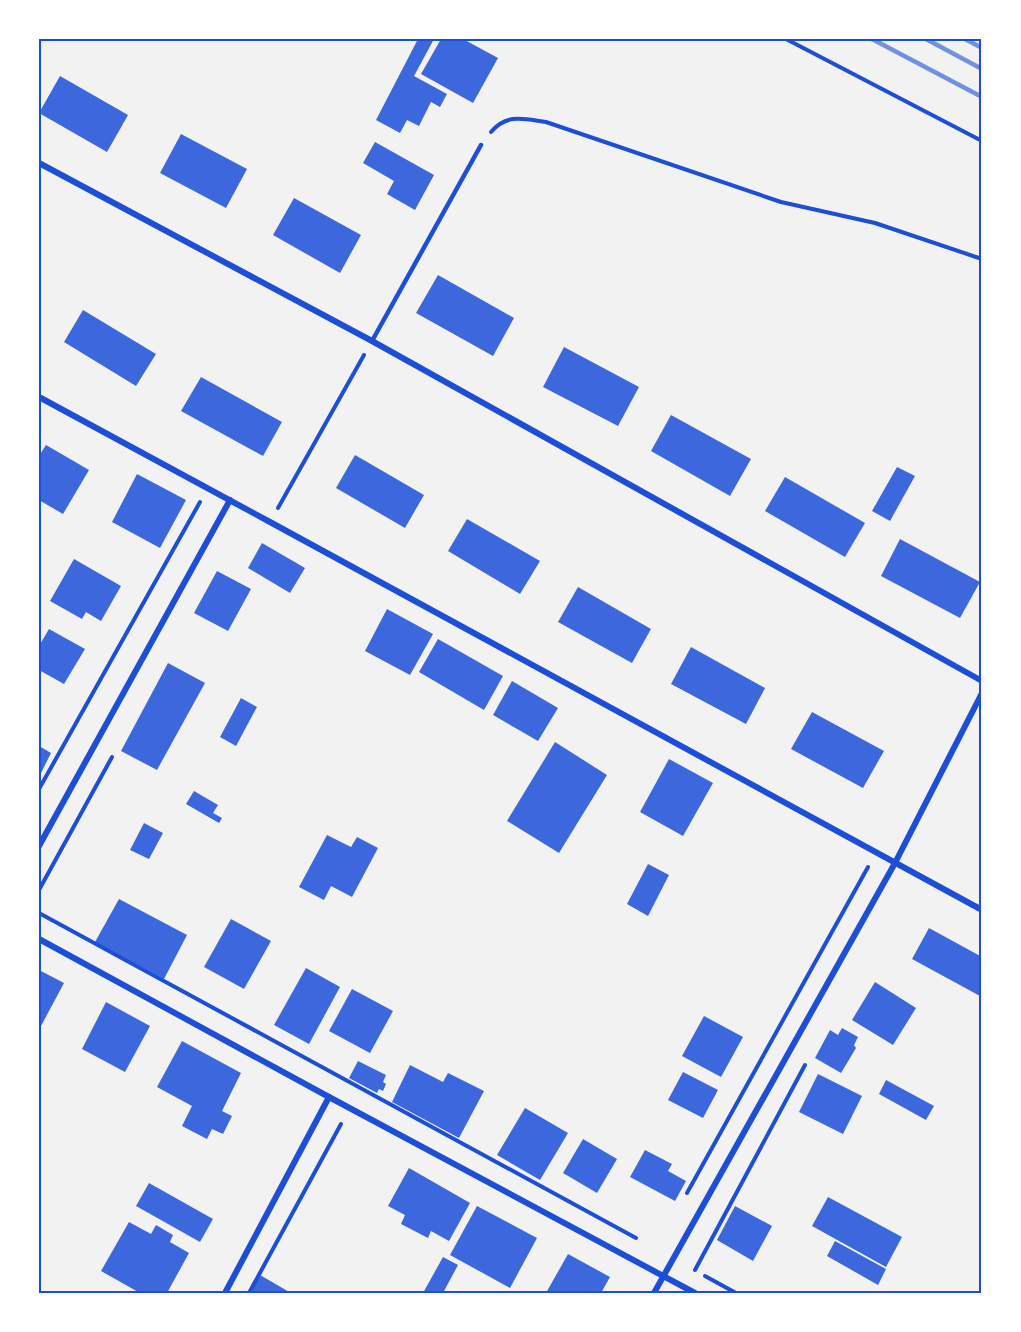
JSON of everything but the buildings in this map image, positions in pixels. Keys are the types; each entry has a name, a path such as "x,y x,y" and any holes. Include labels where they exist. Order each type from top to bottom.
{"street":[{"path":"39,163 372,341 982,681"},
{"path":"39,398 982,910"},
{"path":"39,846 230,500"},
{"path":"654,1293 894,862 982,693"},
{"path":"39,939 695,1293"},
{"path":"225,1293 329,1097"}],"lane":[{"path":"372,341 481,145"}],"path":[{"path":"786,39 982,141"},
{"path":"481,145 498,124 509,120 546,122 781,202 875,223 982,259"},
{"path":"270,522 372,341"},
{"path":"39,789 208,488"},
{"path":"685,1197 876,852"},
{"path":"39,913 695,1270 808,1060"},
{"path":"249,1293 340,1124"},
{"path":"705,1276 736,1293"}],"railway":[{"path":"872,39 982,97"},
{"path":"926,39 982,69"},
{"path":"965,39 982,48"}]}
